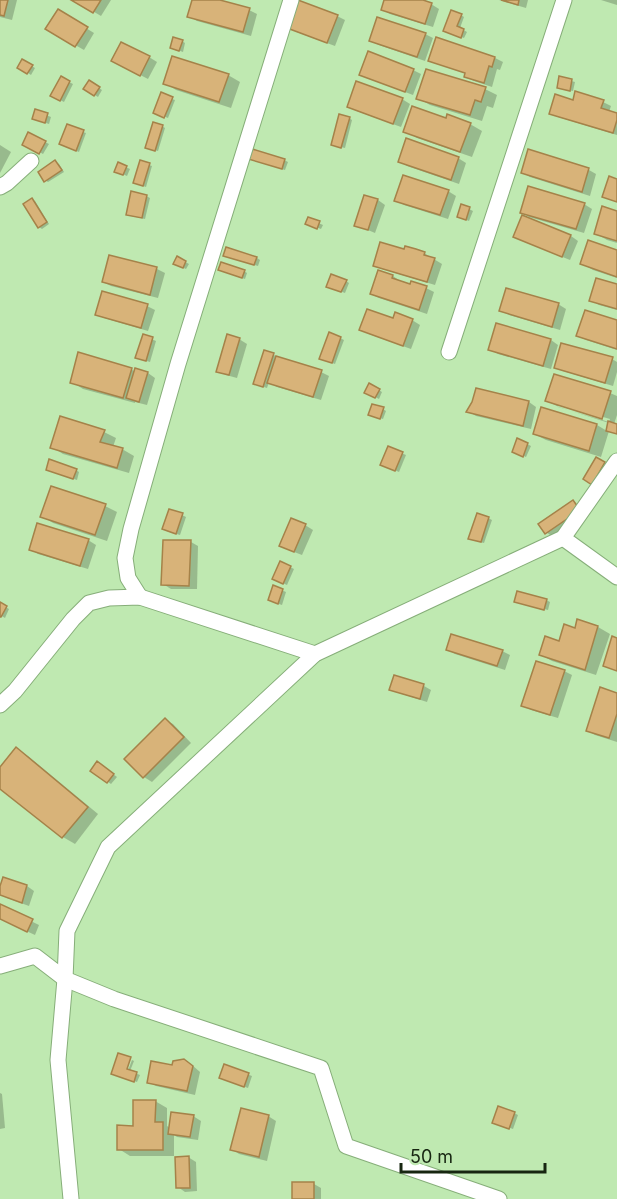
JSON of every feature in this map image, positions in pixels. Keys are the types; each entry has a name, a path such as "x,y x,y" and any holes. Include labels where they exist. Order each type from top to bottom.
{"street":[{"path":"140,597 128,578 125,558 131,529 178,364 291,0"},
{"path":"449,352 564,0"},
{"path":"0,187 8,183 31,161"},
{"path":"71,1199 58,1060 68,931 108,847 315,654 563,538 617,461"},
{"path":"563,538 617,577"},
{"path":"0,705 15,691 73,619 89,603 110,598 140,597 315,654"},
{"path":"0,966 35,956 65,979 114,999 321,1068 346,1146 499,1199"}],"building":[{"path":"0,0 8,0 4,16 0,15"},
{"path":"71,0 101,0 93,13"},
{"path":"192,0 220,0 250,8 243,32 187,17"},
{"path":"298,0 338,15 327,43 287,28"},
{"path":"384,0 423,0 432,3 425,24 381,10"},
{"path":"501,0 519,0 518,5"},
{"path":"58,9 88,27 75,47 45,29"},
{"path":"451,10 462,14 457,26 464,29 461,38 443,31"},
{"path":"377,17 426,33 417,57 369,41"},
{"path":"173,37 183,40 179,51 170,48"},
{"path":"436,37 495,57 492,67 489,66 484,83 464,77 465,73 428,61"},
{"path":"121,42 150,56 140,76 111,61"},
{"path":"368,51 414,69 405,92 359,75"},
{"path":"172,56 229,74 219,102 163,84"},
{"path":"22,59 33,65 27,74 17,68"},
{"path":"426,69 486,87 481,102 475,100 470,115 416,99"},
{"path":"61,76 70,81 60,101 50,96"},
{"path":"559,76 572,79 570,91 557,88"},
{"path":"89,80 100,87 94,96 83,89"},
{"path":"356,81 403,98 393,124 347,107"},
{"path":"575,91 604,100 601,108 617,113 613,133 549,114 555,94 573,100"},
{"path":"161,92 173,97 164,118 153,113"},
{"path":"412,106 446,118 447,114 471,123 460,152 403,132"},
{"path":"35,109 48,113 45,123 32,119"},
{"path":"339,114 350,117 341,148 331,145"},
{"path":"153,122 163,125 155,151 145,148"},
{"path":"67,124 84,130 76,151 59,144"},
{"path":"28,132 46,141 39,154 22,145"},
{"path":"406,138 459,157 451,180 398,162"},
{"path":"249,148 285,159 282,169 245,158"},
{"path":"528,149 589,168 582,192 521,173"},
{"path":"55,160 62,170 44,182 38,172"},
{"path":"140,160 150,163 143,186 133,183"},
{"path":"118,162 127,166 123,175 114,172"},
{"path":"403,175 449,190 440,215 394,201"},
{"path":"609,176 617,179 617,202 602,197"},
{"path":"528,186 585,203 576,229 520,213"},
{"path":"131,191 147,195 142,218 126,215"},
{"path":"364,195 378,199 368,230 354,226"},
{"path":"32,198 47,222 38,228 23,204"},
{"path":"461,204 470,207 466,220 457,217"},
{"path":"602,206 617,211 617,241 594,234"},
{"path":"522,215 571,235 562,257 513,237"},
{"path":"308,217 320,221 317,229 305,224"},
{"path":"588,240 617,250 617,277 580,264"},
{"path":"380,242 404,249 405,246 416,249 425,252 424,255 435,258 427,282 373,266"},
{"path":"226,247 257,257 254,265 223,256"},
{"path":"109,255 157,267 150,295 102,282"},
{"path":"177,256 186,261 183,268 173,264"},
{"path":"221,262 245,270 242,278 218,270"},
{"path":"378,270 410,284 411,281 427,286 419,310 370,294"},
{"path":"331,274 347,280 341,292 326,287"},
{"path":"596,278 617,284 617,309 589,301"},
{"path":"506,288 559,303 552,327 499,311"},
{"path":"102,291 148,304 141,328 95,315"},
{"path":"367,309 393,318 395,312 413,319 403,346 359,330"},
{"path":"585,310 617,320 617,349 576,336"},
{"path":"496,323 551,339 543,366 488,350"},
{"path":"329,332 341,337 332,363 319,359"},
{"path":"143,334 153,337 146,361 135,358"},
{"path":"227,334 240,338 229,375 216,372"},
{"path":"561,343 613,357 605,383 554,368"},
{"path":"264,350 274,353 263,387 253,384"},
{"path":"78,352 132,368 123,398 70,383"},
{"path":"276,356 322,370 313,397 267,383"},
{"path":"135,368 148,372 139,402 126,398"},
{"path":"554,374 611,391 602,419 545,401"},
{"path":"369,383 380,389 375,398 364,393"},
{"path":"476,388 529,401 523,426 466,412"},
{"path":"372,404 384,407 380,419 368,415"},
{"path":"541,407 597,424 589,451 533,434"},
{"path":"60,416 105,430 100,442 123,448 117,468 50,448"},
{"path":"608,421 617,424 617,434 606,431"},
{"path":"517,438 528,443 523,457 512,452"},
{"path":"388,446 403,452 395,471 380,465"},
{"path":"596,457 605,462 592,485 583,479"},
{"path":"49,459 77,469 73,479 46,470"},
{"path":"51,486 106,504 95,535 40,517"},
{"path":"573,500 580,510 545,534 538,524"},
{"path":"169,509 183,513 176,534 162,529"},
{"path":"477,513 489,517 481,542 468,539"},
{"path":"291,518 306,524 294,552 279,546"},
{"path":"37,523 89,539 80,566 29,550"},
{"path":"163,540 191,540 189,586 161,585"},
{"path":"280,561 291,566 283,584 272,579"},
{"path":"273,585 283,589 278,604 268,600"},
{"path":"517,591 547,599 544,610 514,602"},
{"path":"0,602 7,606 1,617 0,617"},
{"path":"577,619 598,626 585,670 539,655 545,636 559,641 564,624 575,628"},
{"path":"451,634 503,650 497,666 446,650"},
{"path":"612,636 617,638 617,671 603,666"},
{"path":"536,661 565,670 550,715 521,706"},
{"path":"394,675 424,684 420,699 389,690"},
{"path":"600,687 617,693 617,714 609,738 586,731"},
{"path":"165,718 184,737 143,778 124,759"},
{"path":"16,747 88,807 62,838 0,789 0,767"},
{"path":"97,761 114,774 107,783 90,771"},
{"path":"3,877 27,885 22,903 0,895"},
{"path":"0,904 33,919 27,932 0,919"},
{"path":"118,1053 131,1057 127,1069 137,1072 134,1082 111,1074"},
{"path":"184,1059 193,1066 187,1091 147,1083 151,1061 172,1065 173,1061"},
{"path":"224,1064 249,1073 244,1087 219,1078"},
{"path":"133,1100 156,1100 155,1122 163,1122 163,1150 117,1150 117,1125 133,1126"},
{"path":"498,1106 515,1112 509,1129 492,1123"},
{"path":"241,1108 269,1115 259,1157 230,1150"},
{"path":"171,1112 194,1115 190,1137 168,1134"},
{"path":"189,1156 190,1188 176,1188 175,1157"},
{"path":"292,1182 314,1182 314,1199 292,1199"}]}
